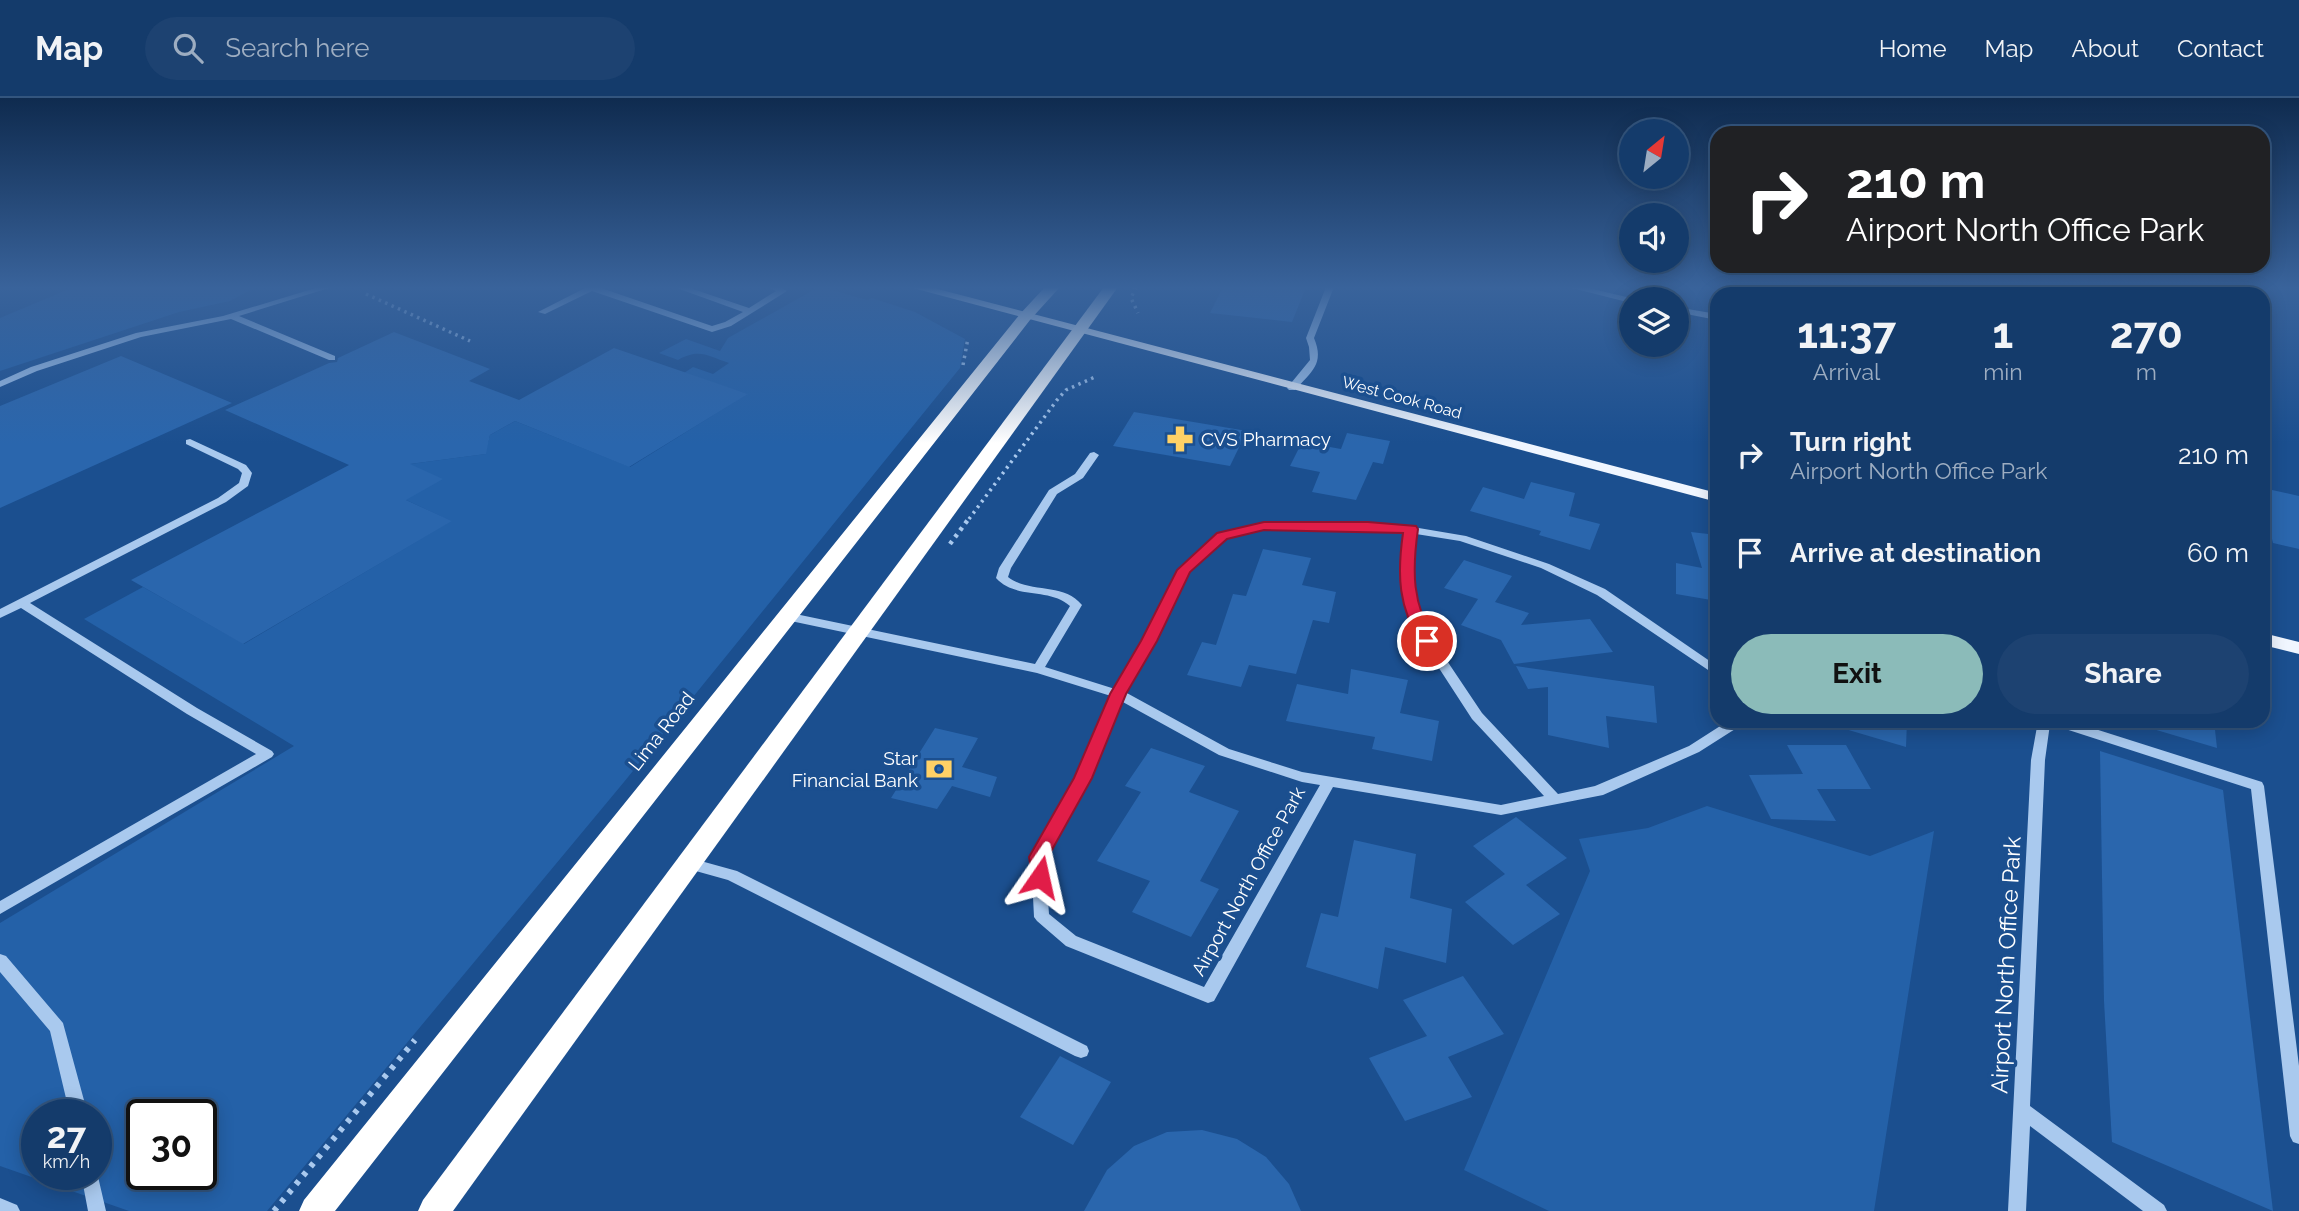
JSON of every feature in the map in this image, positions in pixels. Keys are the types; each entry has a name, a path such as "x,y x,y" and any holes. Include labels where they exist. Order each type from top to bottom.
{"highway":[{"name":"Lima Road","path":"315,1211 1007,339"},
{"path":"434,1211 1073,339"}],"main road":[{"name":"West Cook Road","path":"1109,339 1710,496"},
{"path":"2270,641 2299,648"}],"street":[{"path":"0,384 34,369 127,339"},
{"path":"286,339 332,358"},
{"path":"1292,388 1316,360 1317,352 1310,339"},
{"path":"0,614 222,500 244,484 247,473 242,467 190,442"},
{"path":"1038,668 1076,605 1072,600 1061,596 1008,584 1002,578 1005,568 1053,492 1079,476 1094,455"},
{"name":"Airport North Office Park","path":"1329,782 1208,996 1072,941 1042,917 1038,857 1083,778 1118,694 1149,641 1184,570 1222,536 1264,526 1355,526 1411,529 1462,538 1556,571 1616,600 1710,666"},
{"path":"1411,529 1406,566 1415,622 1477,716 1555,799"},
{"path":"0,908 267,754 192,711 21,603"},
{"name":"Airport North Office Park","path":"786,616 1038,668 1118,694 1224,752 1302,777 1501,810 1598,791 1694,750 1727,728"},
{"name":"Airport North Office Park","path":"2017,1211 2038,760 2042,728"},
{"path":"2077,728 2257,786 2299,1136"},
{"path":"690,864 732,875 1081,1051"},
{"path":"0,961 57,1028 75,1099"},
{"path":"2022,1110 2158,1211"},
{"path":"93,1190 97,1211"},
{"path":"0,1207 10,1211"}],"path":[{"path":"465,339 470,341"}],"shaded area":[{"path":"0,339 97,339 0,371"},
{"path":"686,339 720,351 727,339 965,339 960,368 624,782 267,1211 129,1211 69,1190 112,1190 112,1099 21,1099 21,1173 0,1166 0,923 294,746 84,619 143,587 244,644 451,521 406,500 410,464 485,454 490,435 515,421 630,467 747,394 684,373 693,367 713,374 729,363 704,354 692,354 678,360 659,353"},
{"path":"1707,806 1870,856 1934,831 1874,1211 1549,1211 1464,1170 1590,871 1579,839 1648,828"}],"building":[{"path":"379,339 412,339 490,369 469,381 519,400 614,348 748,394 629,467 515,421 490,435 486,454 410,464 443,479 406,500 452,521 243,644 131,580 349,465 225,410 329,363 337,362 338,358"},
{"path":"121,356 232,403 0,508 0,406"},
{"name":"CVS Pharmacy","path":"1134,412 1247,431 1230,466 1113,446"},
{"path":"1347,433 1390,441 1383,464 1373,462 1356,500 1312,492 1320,472 1290,466 1302,442 1341,449"},
{"path":"1531,482 1575,493 1569,516 1600,524 1590,550 1539,535 1541,531 1470,511 1483,487 1524,499"},
{"path":"2270,490 2299,496 2299,549 2273,543 2270,531"},
{"path":"1691,532 1710,534 1710,600 1676,594 1676,563 1702,568"},
{"path":"1263,549 1311,558 1302,585 1336,592 1329,623 1313,620 1296,674 1249,665 1241,687 1187,675 1202,642 1216,645 1233,594 1246,596"},
{"path":"1464,560 1512,576 1495,602 1529,613 1521,625 1590,619 1613,652 1514,664 1501,640 1461,625 1478,599 1444,588"},
{"path":"1516,666 1654,686 1657,723 1606,716 1609,748 1548,735 1548,687 1528,689"},
{"path":"1351,669 1408,680 1400,713 1439,721 1432,761 1372,749 1375,737 1286,721 1297,684 1348,694"},
{"name":"Star Financial Bank","path":"935,728 978,738 962,767 997,777 990,797 952,786 937,809 891,798"},
{"path":"1842,728 1907,728 1906,747"},
{"path":"2150,728 2215,728 2217,748"},
{"path":"1787,745 1846,745 1871,789 1817,789 1836,821 1771,819 1749,775 1803,774"},
{"path":"1151,748 1205,766 1189,792 1239,811 1200,881 1219,889 1191,937 1132,912 1150,881 1097,861 1141,792 1125,786"},
{"path":"2100,751 2223,790 2273,1211 2112,1142 2104,1001"},
{"path":"1516,817 1567,858 1526,885 1560,914 1513,945 1465,902 1505,874 1473,846"},
{"path":"1354,840 1416,854 1410,898 1452,909 1446,963 1385,947 1378,989 1306,967 1321,913 1338,917"},
{"path":"1463,976 1504,1034 1448,1057 1472,1097 1405,1121 1369,1058 1427,1036 1403,1000"},
{"path":"1060,1056 1111,1082 1073,1145 1020,1117"},
{"path":"1202,1130 1237,1139 1266,1157 1289,1184 1301,1211 1084,1211 1107,1170 1134,1146 1167,1132"}],"place":[{"name":"CVS Pharmacy","path":"1180,439"},
{"name":"Star Financial Bank","path":"939,769"}],"route":[{"path":"1040,877 1038,857 1083,778 1118,694 1149,641 1184,570 1222,536 1264,526 1368,526 1411,529 1406,566 1415,622 1427,641"}]}
